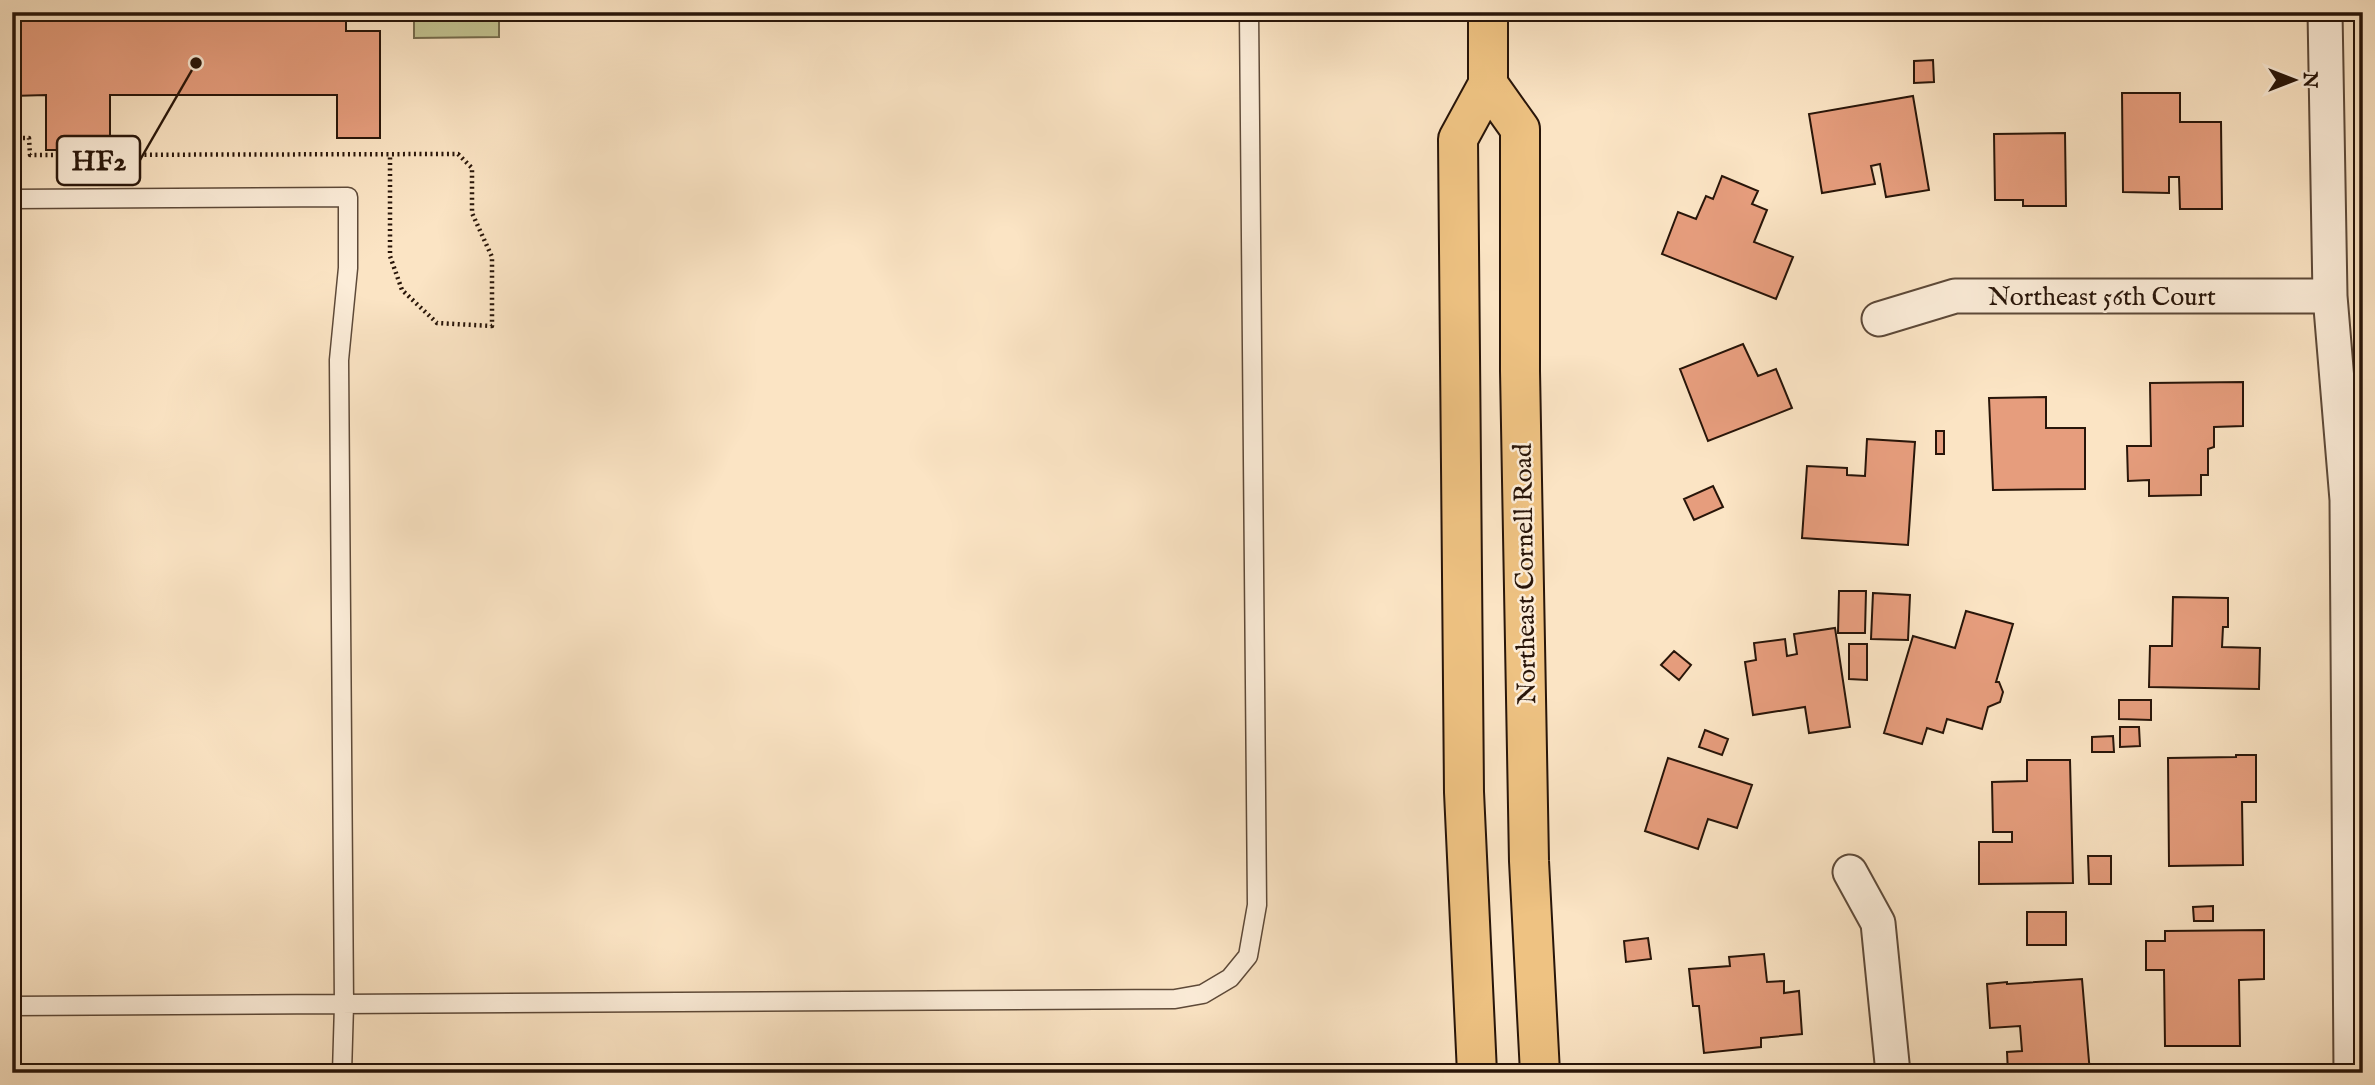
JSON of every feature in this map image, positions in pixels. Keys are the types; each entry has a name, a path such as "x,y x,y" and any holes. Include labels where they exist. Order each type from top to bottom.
{"highway":[{"path":"1477,1073 1464,792 1458,139 1488,85 1488,12"},
{"name":"Northeast Cornell Road","path":"1488,85 1520,129 1520,358 1529,833 1540,1073"}],"street":[{"path":"2325,12 2330,296 2347,500 2351,1073"},
{"name":"Northeast 56th Court","path":"1878,319 1955,296 2330,296"},
{"path":"1850,872 1878,923 1894,1073"}],"lane":[{"path":"12,1006 1175,999 1203,994 1230,978 1248,956 1257,905 1249,12"},
{"path":"12,199 348,197 348,268 339,360 344,1004 342,1073"}],"path":[{"path":"12,138 29,138 30,155 390,154 458,154 472,168 472,213 492,257 492,326 437,323 402,290 390,256 390,154"}],"green space":[{"path":"414,12 499,12 499,37 414,38"}],"building":[{"path":"12,12 346,12 346,31 380,31 380,138 337,138 337,95 110,95 110,150 46,150 46,95 12,96"},
{"path":"1933,60 1934,82 1914,83 1914,61"},
{"path":"2122,93 2180,93 2180,122 2221,122 2222,209 2180,209 2179,177 2169,177 2169,193 2123,192"},
{"path":"1913,96 1929,190 1886,197 1880,164 1871,166 1875,184 1822,193 1809,114"},
{"path":"2065,133 2066,206 2023,206 2023,200 1995,200 1994,134"},
{"path":"1722,176 1758,191 1752,204 1767,210 1754,242 1793,257 1776,299 1662,254 1678,212 1696,219 1706,196 1713,199"},
{"path":"1743,344 1758,376 1776,369 1792,408 1708,441 1680,369"},
{"path":"2243,382 2243,426 2214,427 2214,447 2208,449 2208,475 2201,475 2201,495 2149,496 2149,480 2128,481 2127,446 2151,446 2150,383"},
{"path":"2046,397 2046,428 2085,428 2085,489 1993,490 1989,398"},
{"path":"1936,431 1944,431 1944,454 1936,454"},
{"path":"1867,439 1915,442 1908,545 1802,538 1807,466 1847,468 1847,475 1865,476"},
{"path":"1713,486 1723,507 1694,520 1684,499"},
{"path":"1839,591 1866,591 1865,633 1838,633"},
{"path":"1873,593 1910,595 1908,640 1871,639"},
{"path":"2173,597 2228,598 2228,627 2223,627 2222,647 2260,648 2259,689 2149,687 2150,646 2172,646"},
{"path":"1966,611 2013,624 1996,682 1999,682 2003,692 2000,702 1988,707 1982,729 1947,719 1943,733 1927,728 1922,744 1884,733 1913,636 1955,648"},
{"path":"1835,628 1850,727 1809,733 1805,707 1753,715 1745,662 1756,660 1754,643 1785,639 1787,656 1797,654 1794,634"},
{"path":"1849,644 1867,644 1867,680 1849,679"},
{"path":"1674,651 1691,665 1679,680 1661,665"},
{"path":"2119,700 2151,700 2151,720 2119,719"},
{"path":"2120,727 2139,727 2140,746 2120,747"},
{"path":"1705,730 1728,739 1722,755 1699,747"},
{"path":"2113,736 2114,752 2092,752 2092,737"},
{"path":"2256,755 2256,802 2242,802 2243,865 2169,866 2168,758"},
{"path":"1668,758 1752,785 1737,828 1708,819 1698,849 1645,831"},
{"path":"2027,760 2070,760 2073,883 1979,884 1979,842 2012,842 2012,832 1993,832 1992,782 2027,781"},
{"path":"2088,856 2111,856 2111,884 2089,884"},
{"path":"2213,906 2213,921 2194,921 2193,907"},
{"path":"2027,912 2066,912 2066,945 2027,945"},
{"path":"2264,930 2264,979 2239,980 2240,1046 2165,1046 2164,970 2146,970 2146,941 2165,941 2165,931"},
{"path":"1648,938 1651,959 1626,962 1624,941"},
{"path":"1764,954 1767,982 1784,981 1784,993 1799,991 1802,1034 1761,1038 1761,1047 1704,1053 1699,1006 1693,1006 1689,969 1730,966 1729,957"},
{"path":"2082,979 2090,1073 2008,1073 2007,1052 2022,1051 2020,1026 1990,1028 1987,984"}],"place":[{"name":"HF2","path":"196,63"}]}
